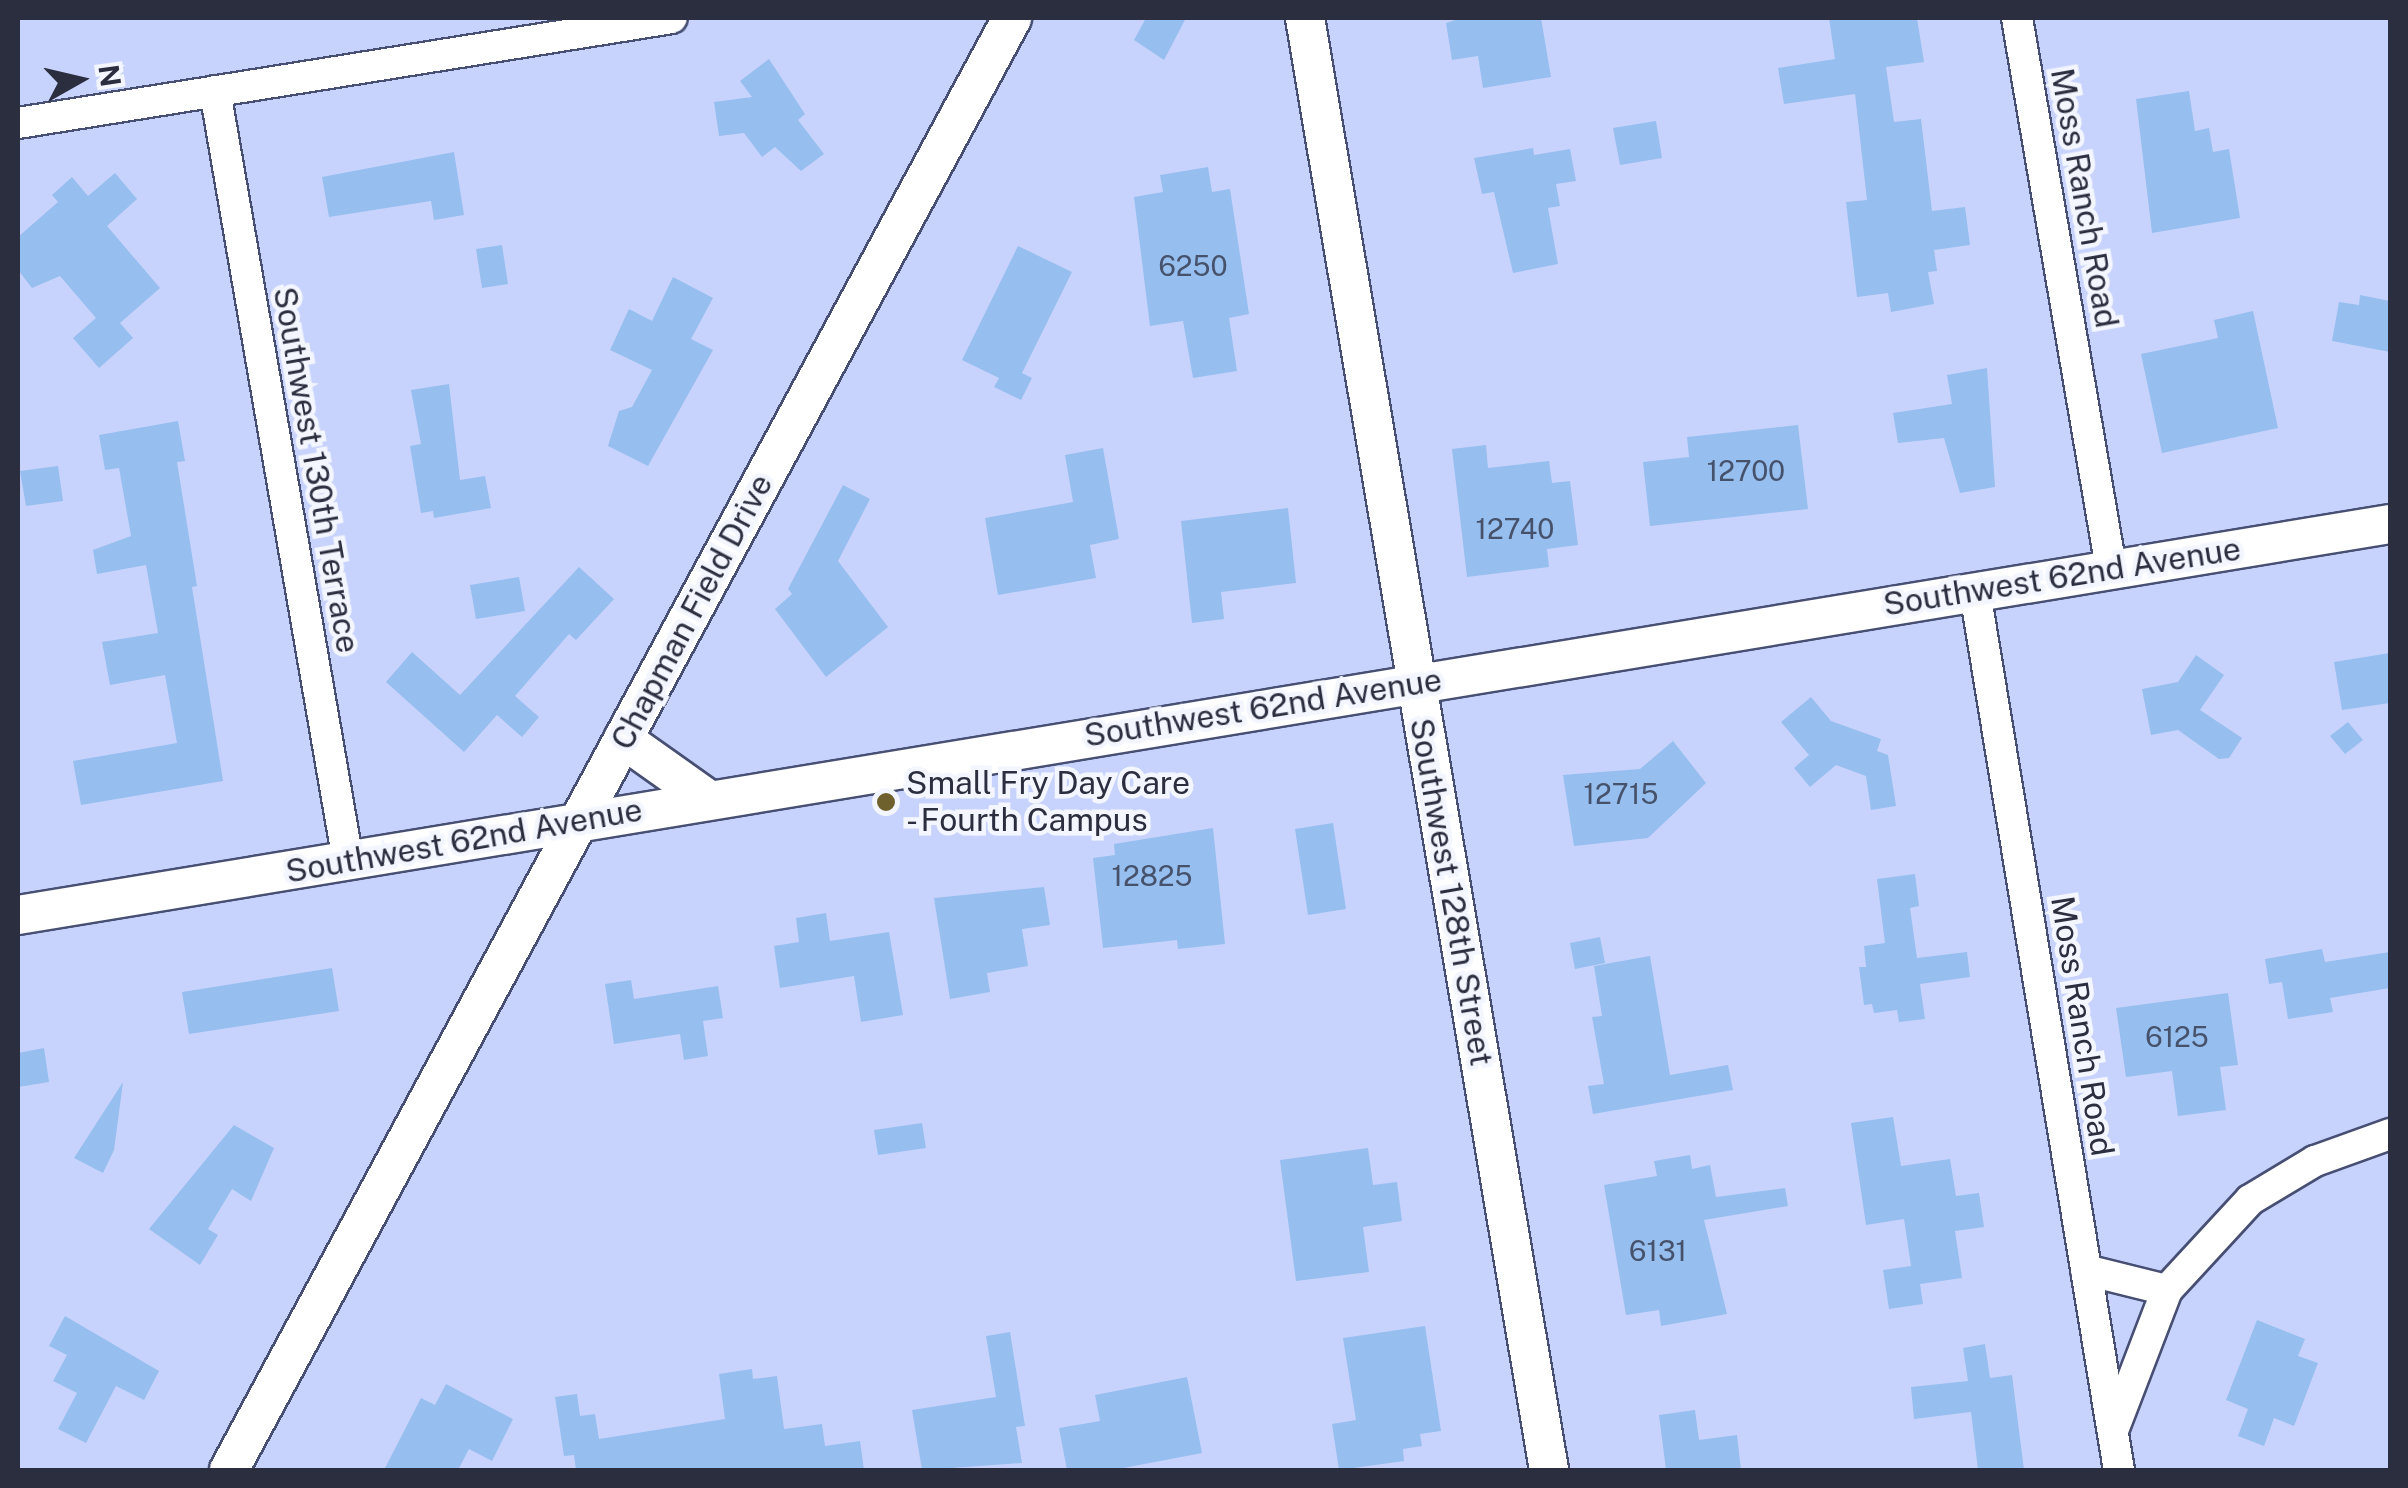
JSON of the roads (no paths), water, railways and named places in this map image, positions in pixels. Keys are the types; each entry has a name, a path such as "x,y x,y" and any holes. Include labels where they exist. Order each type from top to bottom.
{"street":[{"path":"18,124 672,18"},
{"name":"Chapman Field Drive","path":"229,1470 1012,18"},
{"name":"Southwest 128th Street","path":"1305,18 1549,1470"},
{"name":"Moss Ranch Road","path":"2018,18 2111,568"},
{"name":"Southwest 130th Terrace","path":"215,91 348,861"},
{"name":"Southwest 62nd Avenue","path":"18,915 2390,524"},
{"name":"Moss Ranch Road","path":"1975,592 2119,1470"},
{"path":"623,739 709,800"},
{"path":"2112,1434 2168,1290 2250,1200 2316,1161 2390,1134"},
{"path":"2086,1270 2168,1290"}],"place":[{"name":"Small Fry Day Care - Fourth Campus","path":"886,802"}]}
